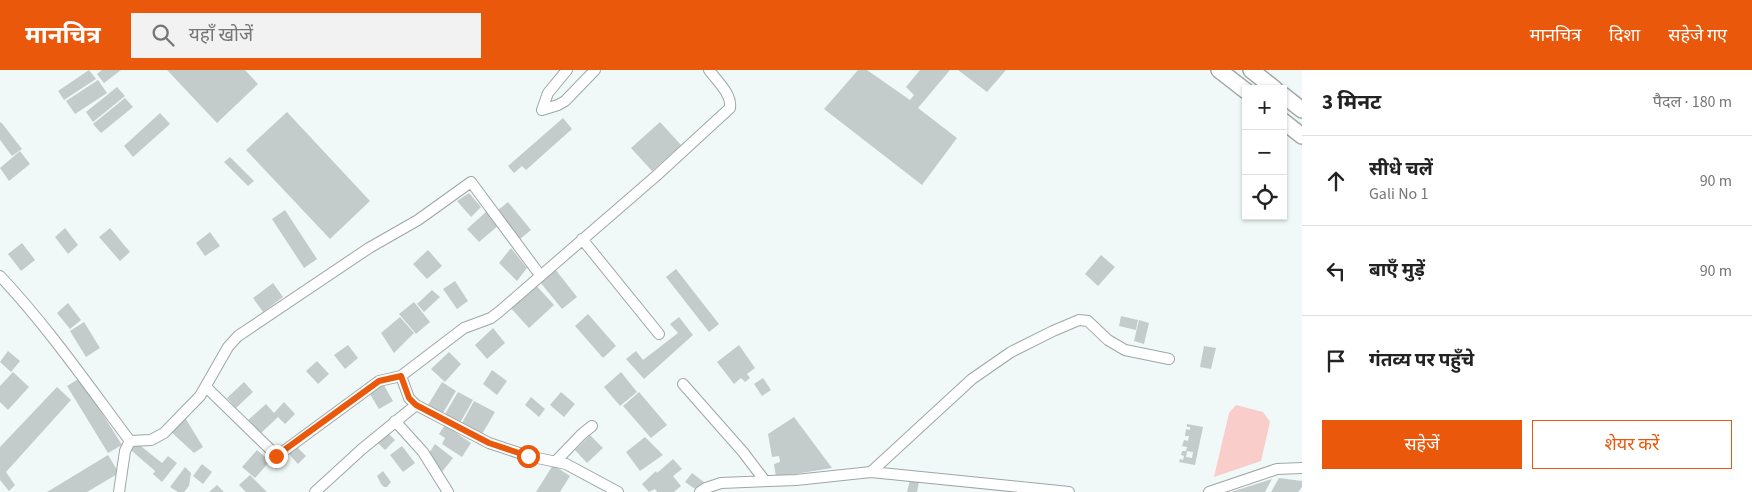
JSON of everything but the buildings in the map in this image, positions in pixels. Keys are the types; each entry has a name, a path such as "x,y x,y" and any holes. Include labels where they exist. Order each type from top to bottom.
{"main road":[{"path":"1219,70 1242,88"},
{"path":"1251,70 1270,85"},
{"path":"1287,98 1302,110"},
{"path":"1287,124 1302,136"}],"street":[{"path":"567,70 548,93 542,110 564,101 595,70"},
{"path":"206,386 276,456 379,381 401,376 464,328 491,318 726,113 730,108 731,102 709,70"},
{"path":"130,441 152,440 158,437 200,396 228,346 238,336 369,248 418,220 470,182 540,275"},
{"path":"582,239 659,334"},
{"path":"0,276 20,297 48,332 130,441"},
{"path":"871,472 972,379 1011,352 1052,331 1079,320 1088,321 1108,340 1125,350 1169,359"},
{"path":"401,376 409,398 416,405 489,443 528,456 566,464 618,492"},
{"path":"683,384 743,452 764,481"},
{"path":"314,492 416,405"},
{"path":"395,421 423,452 448,492"},
{"path":"556,462 592,426"},
{"path":"119,492 125,451 130,441"},
{"path":"1209,492 1277,469 1302,468"},
{"path":"700,492 721,483 796,480 871,472 1069,492"}],"shaded area":[{"path":"1236,405 1263,412 1270,422 1261,461 1214,477 1229,413"}],"route":[{"path":"276,456 379,381 401,376 409,398 416,405 489,443 528,456"}]}
